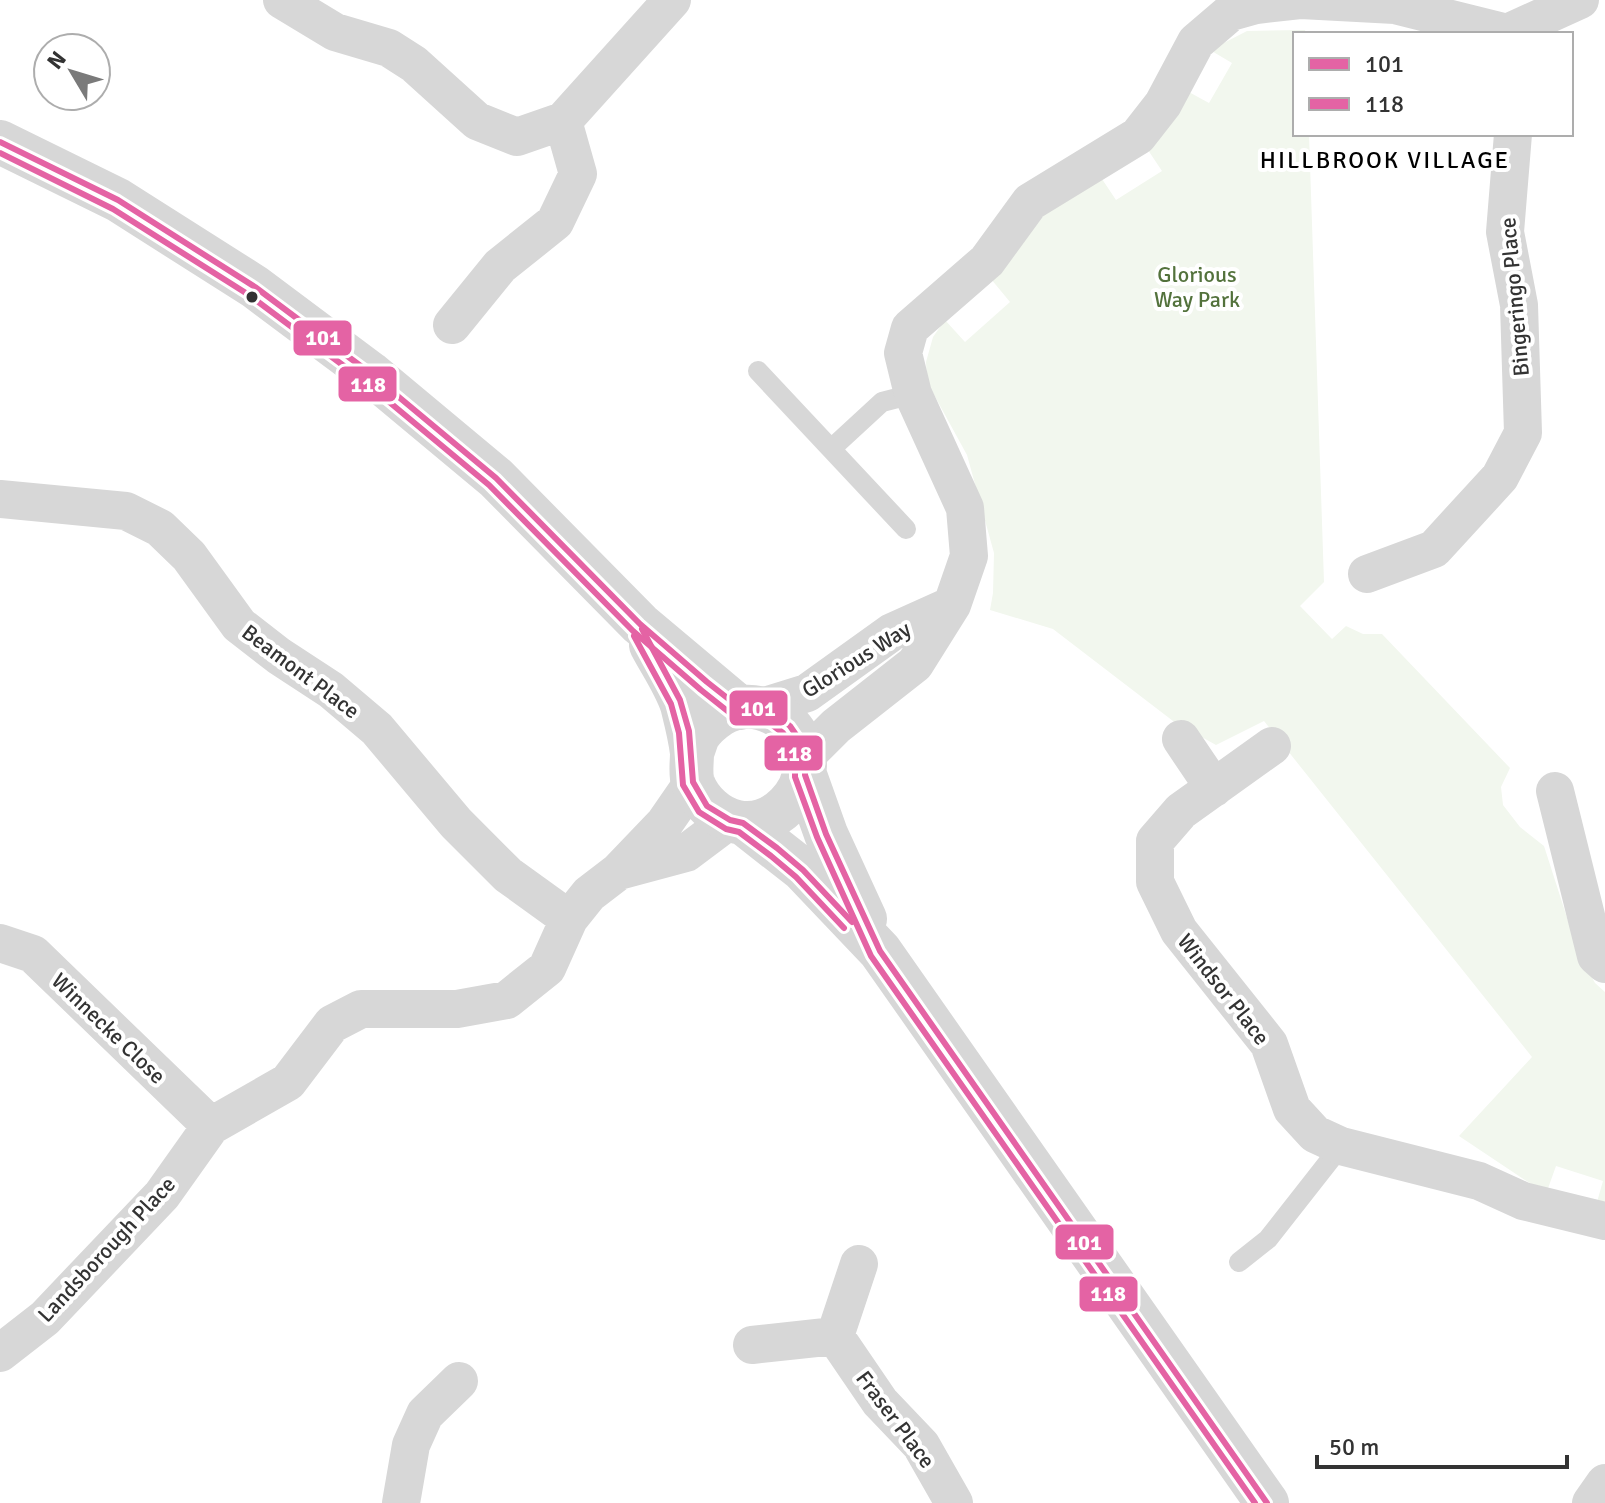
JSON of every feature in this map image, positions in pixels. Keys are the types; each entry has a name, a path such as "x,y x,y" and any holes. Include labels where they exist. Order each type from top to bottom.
{"street":[{"path":"282,0 335,32 389,48 414,64 477,121 517,137 563,121 672,0"},
{"name":"Glorious Way","path":"805,766 836,726 915,664 952,605 969,556 965,508 913,394 903,353 910,328 987,261 1030,202 1138,136 1163,104 1196,42 1228,6 1301,0 1395,5 1504,32"},
{"name":"Glorious Way","path":"1510,32 1580,0"},
{"path":"452,325 500,266 555,222 578,174 563,121"},
{"name":"Bingeringo Place","path":"1367,574 1434,549 1500,477 1523,433 1519,305 1505,232 1513,136"},
{"path":"0,142 118,200 255,287 370,373 496,478 640,624 749,708"},
{"name":"Beamont Place","path":"0,499 126,511 160,528 189,556 239,625 331,690 377,729 456,823 508,875 569,919"},
{"name":"Glorious Way","path":"749,708 807,693 892,632 952,605"},
{"path":"640,624 680,700 689,731 692,768 707,806 737,822 803,870 880,951 1267,1503"},
{"path":"692,768 699,735 710,722 727,711 749,708 776,715 790,726 801,742 805,766 826,834 880,951"},
{"path":"1181,739 1214,788"},
{"name":"Windsor Place","path":"1272,746 1181,811 1155,841 1155,882 1179,931 1269,1044 1292,1109 1315,1134 1341,1146 1479,1181 1523,1201 1605,1221"},
{"path":"737,822 760,821 778,814 798,794 805,766"},
{"name":"Landsborough Place","path":"0,1353 45,1318 162,1195 211,1126 288,1082 332,1024 361,1009 457,1009 507,1000 547,968 569,919 589,894 619,871 664,824 692,768"},
{"path":"1555,791 1596,956 1605,964"},
{"name":"Landsborough Place","path":"619,871 686,853 737,822"},
{"name":"Winnecke Close","path":"0,943 33,954 211,1126"},
{"path":"752,1345 835,1336 859,1264"},
{"name":"Fraser Place","path":"835,1336 880,1402 921,1445 954,1503"},
{"path":"401,1503 411,1445 425,1414 459,1381"},
{"path":"1591,1503 1605,1483"}],"lane":[{"path":"758,371 906,529"},
{"path":"831,449 882,402 913,394"},
{"path":"1239,1262 1268,1239 1341,1146"}],"green space":[{"name":"Glorious Way Park","path":"1247,31 1306,32 1293,32 1293,136 1309,136 1324,582 1300,606 1332,639 1346,626 1363,634 1382,634 1510,768 1501,787 1503,805 1520,827 1544,846 1578,952 1595,983 1605,992 1605,1211 1595,1209 1603,1181 1556,1166 1546,1194 1459,1136 1532,1057 1264,721 1216,745 1173,721 1053,629 990,610 994,553 967,455 927,382 926,362 933,337 945,320 965,342 1010,302 991,279 1038,218 1100,176 1116,200 1162,171 1146,147 1187,91 1209,103 1232,63 1210,50"}],"transit line":[{"name":"101","path":"0,142 118,200 255,287 370,373 496,478 640,624 707,682 740,708 758,708 776,715 790,726 801,742 805,775 826,834 880,951 1267,1503"},
{"name":"118","path":"0,153 113,209 249,295 364,381 489,485 633,631 701,690 735,717 756,718 783,733 792,746 795,777 817,837 871,956 1255,1503"},
{"name":"101","path":"642,629 680,700 689,731 693,782 707,806 730,820 743,823 777,848 803,870 852,922"},
{"name":"118","path":"634,636 671,704 679,733 683,785 699,812 726,829 739,832 771,856 796,877 844,928"}],"district":[{"name":"HILLBROOK VILLAGE","path":"1385,160"}]}
